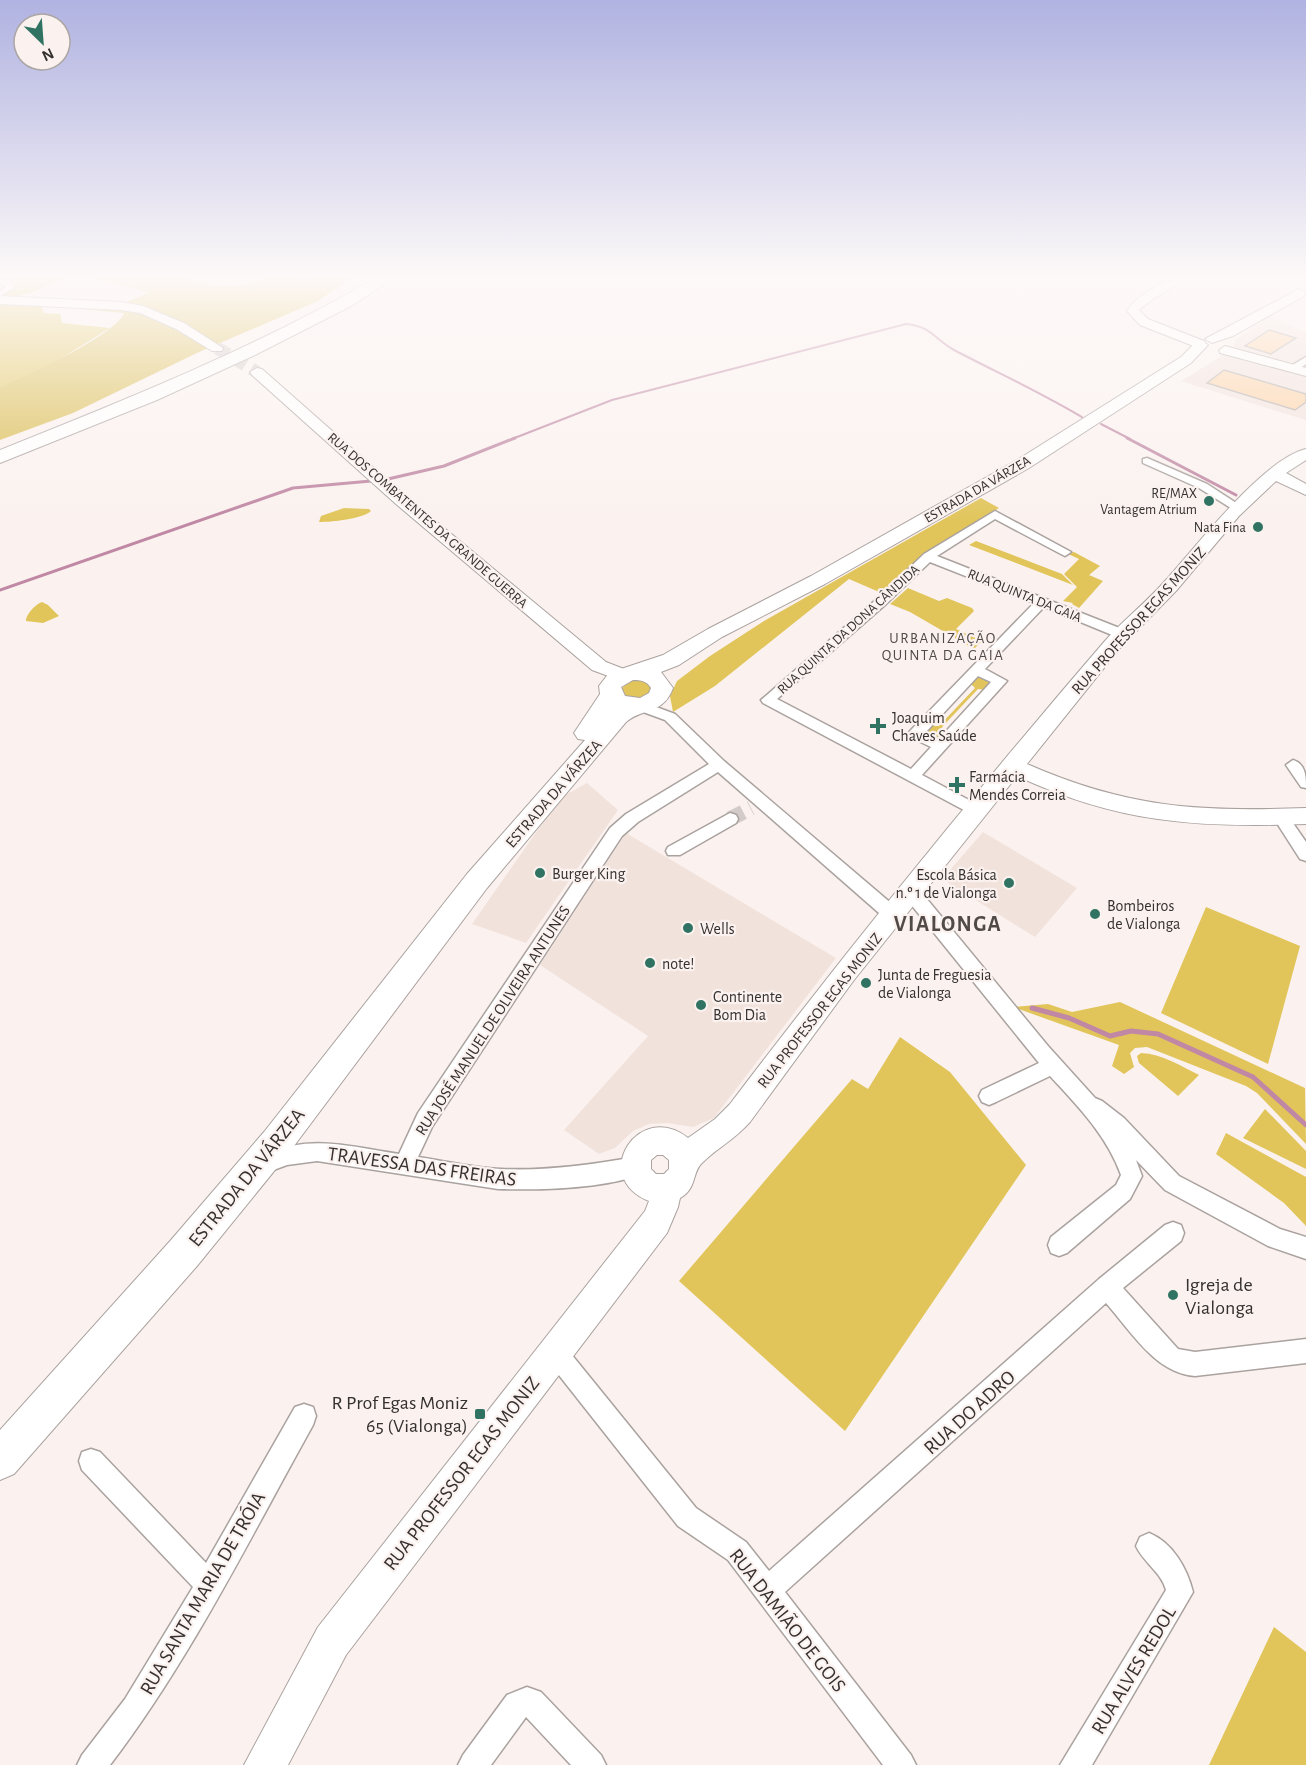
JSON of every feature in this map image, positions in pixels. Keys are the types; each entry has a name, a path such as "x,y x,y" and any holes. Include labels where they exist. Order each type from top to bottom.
{"highway":[{"path":"0,446 210,357"},
{"path":"0,457 232,357"}],"main road":[{"name":"ESTRADA DA VÁRZEA","path":"0,1460 184,1253 300,1112 477,881 618,717 625,690 716,633 818,580 1023,464 1189,357"},
{"name":"ESTRADA DA VÁRZEA","path":"1133,395 1205,357"},
{"name":"ESTRADA DA VÁRZEA","path":"625,690 655,701 662,688 724,639 818,580"},
{"path":"625,690 653,676 662,688"}],"street":[{"path":"1258,357 1300,370 1306,360"},
{"name":"RUA DOS COMBATENTES DA GRANDE GUERRA","path":"257,372 402,501 625,690"},
{"name":"RUA PROFESSOR EGAS MONIZ","path":"265,1765 332,1641 656,1222 663,1207 666,1188 680,1180 685,1166 684,1158 725,1130 740,1113 844,972 1122,634 1170,587 1238,508 1290,479 1306,453"},
{"path":"1147,461 1203,486 1238,508"},
{"name":"RUA QUINTA DA DONA CÂNDIDA","path":"913,776 768,700 882,601 928,557 995,514 1065,552"},
{"name":"RUA QUINTA DA GAIA","path":"928,557 1122,634"},
{"path":"940,746 915,734 1041,602"},
{"path":"975,670 1000,681 913,776 977,811"},
{"path":"662,688 665,706 670,717"},
{"path":"625,690 670,717 756,805 893,915"},
{"name":"RUA JOSÉ MANUEL DE OLIVEIRA ANTUNES","path":"404,1165 425,1120 616,832 632,818 719,765"},
{"path":"1293,765 1306,783"},
{"path":"1013,766 1045,781 1115,803 1157,813 1227,818 1306,816"},
{"path":"1281,817 1306,855"},
{"path":"674,851 730,819"},
{"path":"911,892 1053,1066 1085,1100 1128,1161 1132,1176 1124,1192 1059,1245"},
{"path":"989,1096 1053,1066"},
{"path":"1085,1100 1123,1127 1160,1173 1172,1184 1276,1238 1306,1248"},
{"name":"TRAVESSA DAS FREIRAS","path":"300,1112 298,1121 301,1139 317,1151"},
{"path":"666,1188 649,1187 642,1182 635,1167 639,1152 651,1142 667,1142 680,1151 684,1158"},
{"name":"TRAVESSA DAS FREIRAS","path":"244,1180 275,1159 317,1151 404,1165 525,1180 566,1179 635,1167"},
{"name":"RUA DO ADRO","path":"766,1591 1107,1287 1173,1233"},
{"path":"1107,1287 1164,1352 1181,1364 1306,1351"},
{"name":"RUA DAMIÃO DE GOIS","path":"555,1352 687,1517 738,1551 766,1591 901,1765"},
{"name":"RUA SANTA MARIA DE TRÓIA","path":"92,1765 135,1709 209,1585 304,1416"},
{"path":"91,1461 209,1585"},
{"name":"RUA ALVES REDOL","path":"1075,1765 1180,1592 1176,1576 1149,1546"},
{"path":"473,1765 517,1705 527,1701 531,1702 591,1765"}],"shaded area":[{"path":"0,357 63,357 39,372 0,387"},
{"path":"61,357 188,357 73,413 0,440 0,387"},
{"path":"1219,357 1303,357 1284,368 1306,375 1306,420 1181,381"},
{"path":"981,498 999,508 922,557 886,595 849,579 715,686 673,712 670,696 677,681 710,656 764,621"},
{"path":"344,508 371,511 354,518 319,522 321,516"},
{"path":"976,541 1062,574 1073,585 969,545"},
{"path":"1074,552 1100,566 1089,575 1103,581 1079,608 1073,603 1063,601 1077,587 1064,574 1079,559 1066,553"},
{"path":"908,588 939,601 947,598 972,608 974,611 956,629 982,641 974,649 910,612 890,604"},
{"path":"42,602 59,616 43,623 26,621 32,610"},
{"path":"980,677 992,683 988,690 978,689 942,727 949,734 939,741 927,735 925,731 930,726 939,726 975,688 970,683 974,678"},
{"path":"632,680 643,680 651,685 653,692 642,699 627,698 622,688"},
{"name":"Burger King","path":"587,783 618,810 526,943 472,924 560,798"},
{"name":"Escola Básica n.º 1 de Vialonga","path":"983,832 1077,888 1035,937 942,879"},
{"name":"Continente Bom Dia","path":"626,833 836,958 714,1118 693,1127 667,1123 649,1124 633,1131 615,1148 599,1154 564,1130 648,1036 540,965"},
{"path":"1206,907 1300,946 1268,1064 1161,1013"},
{"path":"1120,1002 1305,1088 1306,1144 1257,1093 1246,1086 1147,1047 1135,1048 1130,1053 1134,1067 1124,1074 1112,1066 1119,1045 1013,1007 1048,1004 1072,1012"},
{"path":"900,1037 950,1072 1026,1165 845,1431 679,1281 852,1079 868,1089"},
{"path":"1141,1053 1164,1058 1199,1075 1178,1096 1139,1063 1137,1056"},
{"path":"1265,1109 1306,1151 1306,1169 1243,1138"},
{"path":"1226,1133 1306,1177 1306,1226 1284,1203 1216,1154"},
{"path":"1274,1627 1306,1652 1306,1765 1209,1765"}],"building":[{"path":"1224,370 1306,394 1306,402 1295,410 1207,383"}],"waterway":[{"path":"512,439 612,400 777,357"},
{"path":"968,357 1085,419"},
{"path":"1101,424 1130,439"},
{"path":"388,479 444,466 515,438"},
{"path":"1127,438 1236,495"},
{"path":"0,590 293,488 371,481"},
{"path":"1032,1008 1069,1018 1110,1036 1131,1031 1158,1034 1253,1077 1306,1125"}],"tunnel":[{"path":"233,357 257,372"},
{"path":"730,819 751,808"}],"place":[{"name":"RE/MAX Vantagem Atrium","path":"1209,501"},
{"name":"Nata Fina","path":"1258,527"},
{"name":"Joaquim Chaves Saúde","path":"878,726"},
{"name":"Farmácia Mendes Correia","path":"957,785"},
{"name":"Burger King","path":"540,873"},
{"name":"Escola Básica n.º 1 de Vialonga","path":"1009,883"},
{"name":"Bombeiros de Vialonga","path":"1095,914"},
{"name":"Wells","path":"688,928"},
{"name":"note!","path":"650,963"},
{"name":"Junta de Freguesia de Vialonga","path":"866,983"},
{"name":"Continente Bom Dia","path":"701,1005"},
{"name":"Igreja de Vialonga","path":"1173,1295"},
{"name":"R Prof Egas Moniz 65 (Vialonga)","path":"480,1414"}],"district":[{"name":"URBANIZAÇÃO QUINTA DA GAIA","path":"943,646"},
{"name":"VIALONGA","path":"948,923"}]}
